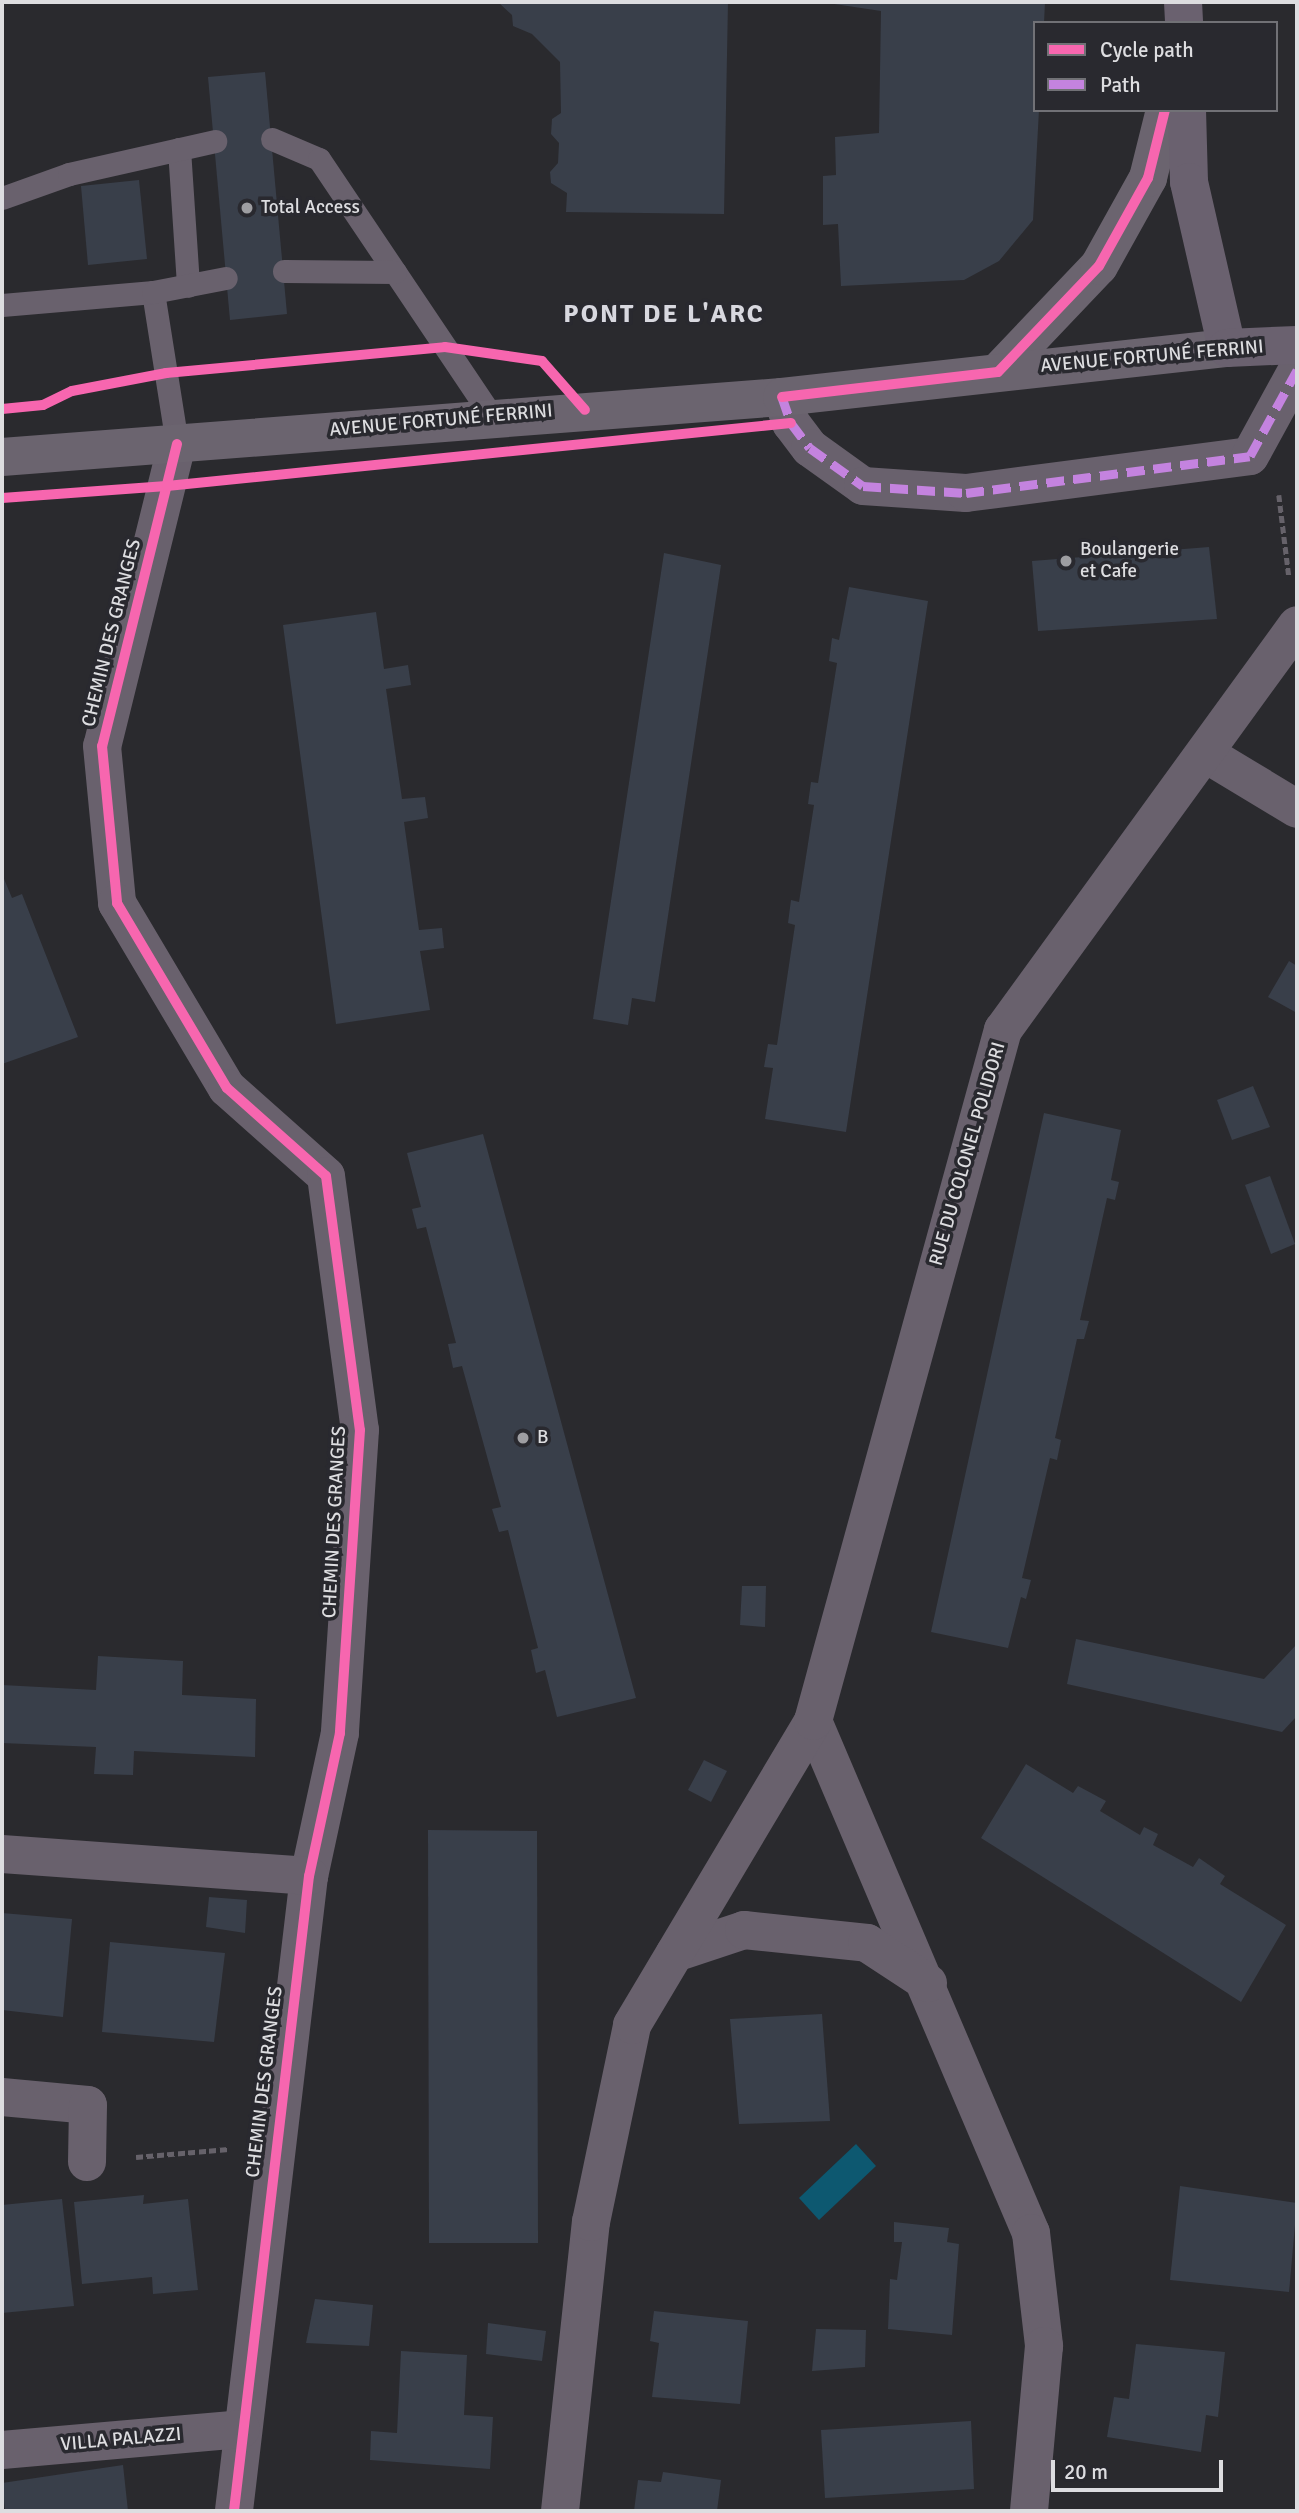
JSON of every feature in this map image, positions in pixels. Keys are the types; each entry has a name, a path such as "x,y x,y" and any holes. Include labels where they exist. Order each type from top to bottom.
{"main road":[{"path":"1183,2 1184,21"},
{"path":"998,372 1099,267 1148,178 1164,112"},
{"path":"1187,112 1189,182 1227,348"},
{"name":"AVENUE FORTUNÉ FERRINI","path":"2,457 492,416 782,397 1227,348 1297,345"}],"street":[{"path":"782,397 790,423 810,448 863,486 966,493 1250,456 1297,370"},
{"name":"CHEMIN DES GRANGES","path":"177,444 102,746 117,904 227,1088 326,1176 360,1430 340,1733 309,1876 241,2429 234,2511"},
{"name":"RUE DU COLONEL POLIDORI","path":"560,2511 591,2222 632,2025 813,1721 1003,1030 1206,754 1297,625"},
{"path":"1206,754 1297,810"},
{"path":"813,1721 928,1983 1031,2233 1044,2346 1030,2511"},
{"path":"2,1854 309,1876"},
{"path":"675,1953 744,1930 867,1943 928,1983"},
{"path":"2,2097 88,2105 87,2162"},
{"name":"VILLA PALAZZI","path":"2,2451 241,2429"}],"lane":[{"path":"272,139 318,159 492,416"},
{"path":"2,198 69,174 215,141"},
{"path":"179,149 188,285"},
{"path":"284,271 395,272"},
{"path":"2,305 153,292 226,278"},
{"path":"153,292 177,444"}],"path":[{"path":"1278,488 1289,581"},
{"path":"87,2162 215,2150"}],"water":[{"path":"856,2144 876,2166 819,2220 799,2198"}],"building":[{"path":"498,2 728,2 724,214 566,212 567,193 551,183 550,172 558,163 559,143 551,134 552,119 561,113 560,62 532,34 513,26 512,15"},
{"path":"821,2 1045,2 1044,21 1033,21 1033,112 1039,112 1033,220 999,261 964,280 841,286 838,224 823,225 823,176 836,175 835,137 879,133 881,11"},
{"path":"265,72 287,314 230,320 208,77"},
{"path":"139,180 147,259 88,265 81,186"},
{"path":"1209,547 1217,619 1038,631 1032,561"},
{"path":"664,553 721,565 655,1002 632,998 628,1025 593,1019"},
{"path":"849,587 928,601 846,1132 765,1119 773,1068 764,1067 768,1044 777,1045 795,925 788,923 791,900 799,902 814,805 808,804 811,782 818,783 837,663 829,661 832,638 839,640"},
{"path":"376,612 384,669 408,665 411,685 386,689 402,799 425,797 428,818 404,822 419,930 442,928 444,948 420,951 430,1010 336,1024 283,625"},
{"path":"2,874 12,898 22,894 78,1037 2,1064"},
{"path":"1289,961 1297,966 1297,1013 1268,997"},
{"path":"1253,1086 1270,1127 1232,1140 1217,1100"},
{"path":"1044,1113 1121,1130 1111,1180 1119,1182 1115,1200 1107,1198 1080,1320 1089,1321 1084,1339 1077,1339 1055,1438 1061,1440 1057,1460 1050,1458 1022,1578 1031,1580 1026,1599 1021,1597 1008,1648 931,1632"},
{"name":"B","path":"483,1134 636,1698 557,1717 545,1670 536,1673 531,1650 538,1648 508,1530 499,1532 492,1509 501,1507 462,1366 453,1368 448,1344 456,1343 426,1227 417,1229 412,1209 421,1207 407,1153"},
{"path":"1270,1176 1295,1244 1271,1254 1245,1185"},
{"path":"742,1586 766,1586 765,1627 740,1625"},
{"path":"1076,1639 1264,1679 1297,1644 1297,1716 1282,1732 1067,1684"},
{"path":"98,1656 183,1661 182,1695 256,1699 255,1757 134,1751 133,1775 94,1774 96,1747 2,1743 2,1685 96,1690"},
{"path":"704,1760 727,1771 711,1802 688,1790"},
{"path":"1026,1764 1073,1793 1078,1786 1106,1801 1100,1811 1140,1835 1144,1827 1158,1834 1153,1845 1193,1867 1199,1858 1225,1876 1220,1884 1286,1925 1241,2002 981,1838"},
{"path":"428,1830 537,1831 538,2243 429,2243"},
{"path":"209,1897 247,1900 245,1933 206,1927"},
{"path":"2,1913 72,1919 63,2017 2,2010"},
{"path":"110,1942 225,1953 214,2042 102,2032"},
{"path":"822,2014 830,2121 739,2124 730,2019"},
{"path":"1180,2186 1297,2203 1289,2292 1170,2280"},
{"path":"144,2195 143,2204 188,2199 198,2290 153,2294 152,2277 82,2284 74,2202"},
{"path":"62,2199 74,2306 2,2313 2,2205"},
{"path":"894,2222 949,2228 947,2242 959,2244 952,2335 888,2329 890,2279 897,2280 902,2242 894,2242"},
{"path":"315,2299 373,2305 369,2346 306,2343"},
{"path":"654,2311 748,2321 740,2404 652,2397 659,2343 650,2341"},
{"path":"488,2323 546,2331 542,2361 486,2354"},
{"path":"816,2329 866,2330 865,2367 812,2371"},
{"path":"1136,2344 1225,2352 1218,2417 1206,2415 1201,2452 1107,2437 1114,2397 1129,2399"},
{"path":"401,2351 467,2355 464,2415 493,2417 490,2469 370,2460 371,2431 397,2433"},
{"path":"971,2421 974,2489 825,2498 821,2430"},
{"path":"123,2465 128,2511 5,2511 2,2483"},
{"path":"663,2472 721,2480 717,2511 634,2511 638,2480 661,2482"}],"marked path":[{"path":"782,397 791,423 810,448 863,486 966,493 1250,456 1297,370"}],"cycle path":[{"path":"782,397 998,372 1099,266 1148,178 1164,112"},
{"path":"2,409 43,405 72,391 166,373 445,347 542,361 585,410"},
{"path":"2,498 167,486 791,423"},
{"path":"177,444 102,746 117,903 227,1088 326,1176 360,1430 340,1733 309,1876 234,2511"}],"place":[{"name":"Total Access","path":"247,208"},
{"name":"Boulangerie et Cafe","path":"1066,561"},
{"name":"B","path":"523,1438"}],"district":[{"name":"PONT DE L'ARC","path":"664,315"}]}
